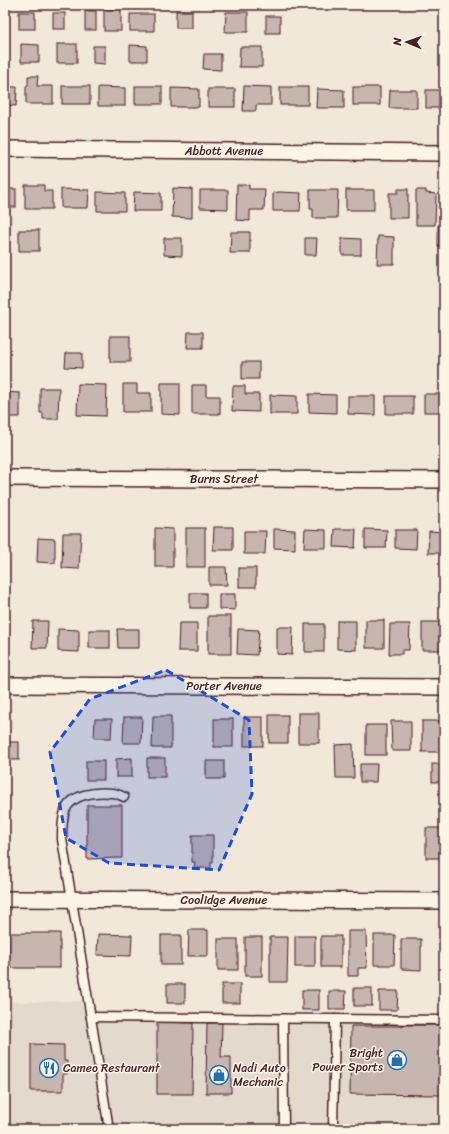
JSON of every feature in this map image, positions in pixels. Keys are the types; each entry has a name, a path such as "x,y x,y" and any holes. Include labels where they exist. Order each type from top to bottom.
{"street":[{"name":"Abbott Avenue","path":"5,149 444,153"},
{"name":"Burns Street","path":"5,478 444,480"},
{"name":"Porter Avenue","path":"5,685 444,687"},
{"name":"Coolidge Avenue","path":"5,899 444,901"}],"lane":[{"path":"109,1129 62,839 62,825 65,810 72,801 82,796 95,793 112,793 124,797"},
{"path":"91,1017 444,1020"},
{"path":"283,1019 284,1129"},
{"path":"333,1129 335,1019"}],"highlighted area":[{"path":"166,670 249,720 252,794 219,870 109,863 66,838 50,752 90,699"}],"shaded area":[{"path":"88,1001 91,1017 444,1020 444,1129 5,1129 5,1002"}],"building":[{"path":"104,9 121,9 121,31 104,31"},
{"path":"85,11 96,11 96,30 85,30"},
{"path":"176,11 192,11 192,28 176,28"},
{"path":"19,12 35,12 35,29 19,29"},
{"path":"226,12 248,12 248,32 225,32"},
{"path":"53,13 65,13 65,29 53,29"},
{"path":"130,14 154,14 154,31 130,31"},
{"path":"266,16 280,16 280,33 266,33"},
{"path":"21,44 39,45 39,62 21,62"},
{"path":"57,44 77,44 77,63 57,63"},
{"path":"130,45 147,46 147,61 130,61"},
{"path":"93,46 105,46 105,64 93,63"},
{"path":"240,47 262,47 262,67 239,67"},
{"path":"204,54 221,54 221,70 203,69"},
{"path":"28,76 38,76 37,86 53,86 53,104 26,104 26,86 28,85"},
{"path":"62,86 90,86 90,104 62,104"},
{"path":"135,86 162,86 162,104 135,104"},
{"path":"244,86 271,87 271,105 256,105 256,111 243,111"},
{"path":"5,87 17,87 16,106 5,105"},
{"path":"98,87 125,88 125,106 98,106"},
{"path":"280,87 308,87 308,105 280,105"},
{"path":"353,87 380,87 380,105 353,105"},
{"path":"171,88 199,89 199,107 171,107"},
{"path":"208,89 235,89 235,107 208,107"},
{"path":"317,89 344,90 344,108 316,108"},
{"path":"390,90 417,90 417,108 389,108"},
{"path":"426,90 444,90 444,108 426,108"},
{"path":"25,185 44,185 44,191 52,191 52,209 25,209"},
{"path":"237,185 249,185 249,189 265,189 264,210 250,210 250,221 236,220"},
{"path":"173,188 192,189 192,218 172,217"},
{"path":"5,189 16,189 16,207 5,207"},
{"path":"61,189 89,190 88,208 61,208"},
{"path":"398,189 408,189 408,218 389,218 389,193 398,193"},
{"path":"200,190 228,190 228,209 200,208"},
{"path":"310,190 338,190 337,218 313,218 313,209 310,209"},
{"path":"346,190 374,190 374,210 346,210"},
{"path":"416,190 426,190 426,193 436,194 435,225 416,225"},
{"path":"97,192 125,193 125,211 97,211"},
{"path":"134,192 161,193 161,211 133,211"},
{"path":"273,193 301,193 300,211 273,211"},
{"path":"438,226 444,226 444,246 438,246"},
{"path":"19,230 39,230 39,251 19,251"},
{"path":"231,232 250,232 250,253 230,253"},
{"path":"378,236 394,237 394,264 377,264"},
{"path":"164,238 182,238 182,256 164,255"},
{"path":"305,238 317,238 316,255 305,255"},
{"path":"342,238 361,239 361,255 342,255"},
{"path":"188,332 203,332 203,348 187,348"},
{"path":"110,336 130,336 130,362 110,362"},
{"path":"66,353 82,353 82,368 65,367"},
{"path":"242,362 259,362 259,379 242,379"},
{"path":"161,383 180,383 180,415 161,414"},
{"path":"78,384 107,385 106,416 77,415"},
{"path":"123,384 137,384 137,393 151,393 151,412 123,412"},
{"path":"192,385 206,385 206,396 220,396 220,414 192,414"},
{"path":"233,386 245,386 245,394 259,394 259,412 232,411"},
{"path":"40,388 59,388 58,419 43,419 43,413 40,413"},
{"path":"5,392 20,393 20,417 5,417"},
{"path":"309,394 336,395 336,413 309,412"},
{"path":"424,394 444,394 444,412 424,412"},
{"path":"270,395 297,396 297,414 270,414"},
{"path":"348,396 375,396 375,415 348,414"},
{"path":"386,396 413,396 413,414 386,414"},
{"path":"214,527 233,527 233,550 213,550"},
{"path":"155,528 173,529 173,567 155,567"},
{"path":"186,528 205,528 205,567 186,567"},
{"path":"274,529 295,530 295,549 274,548"},
{"path":"305,529 326,530 326,548 304,548"},
{"path":"335,529 356,529 355,548 334,547"},
{"path":"365,529 387,530 386,548 365,548"},
{"path":"395,530 417,530 416,549 395,548"},
{"path":"244,531 266,531 265,554 244,554"},
{"path":"429,531 444,532 444,553 428,553"},
{"path":"63,533 81,533 79,569 62,568"},
{"path":"38,538 55,539 55,563 37,562"},
{"path":"209,567 226,567 227,585 209,585"},
{"path":"239,568 256,568 256,587 239,587"},
{"path":"190,593 206,593 206,608 190,608"},
{"path":"219,594 235,594 235,610 219,609"},
{"path":"208,616 231,616 231,654 208,654"},
{"path":"366,620 384,620 384,648 366,648"},
{"path":"33,621 48,621 47,648 32,648"},
{"path":"337,621 356,621 356,650 337,649"},
{"path":"422,622 441,622 441,650 422,650"},
{"path":"179,623 197,623 197,651 178,651"},
{"path":"305,624 324,624 324,652 305,652"},
{"path":"390,624 410,624 409,650 402,650 402,654 389,654"},
{"path":"277,627 293,627 292,655 277,654"},
{"path":"58,629 79,630 79,652 58,651"},
{"path":"117,629 139,629 139,648 118,648"},
{"path":"238,629 259,630 257,655 237,654"},
{"path":"89,630 110,630 110,648 89,648"},
{"path":"298,713 319,713 319,743 298,743"},
{"path":"269,715 288,715 288,743 269,743"},
{"path":"153,716 171,716 171,748 152,748"},
{"path":"124,717 142,717 141,743 123,743"},
{"path":"244,717 263,717 263,746 244,746"},
{"path":"95,719 112,719 111,738 94,738"},
{"path":"214,719 233,719 233,747 214,747"},
{"path":"391,721 411,721 411,751 392,751"},
{"path":"422,721 442,721 442,752 422,752"},
{"path":"366,725 386,725 386,755 366,755"},
{"path":"5,742 19,742 19,760 5,760"},
{"path":"353,744 354,778 336,778 335,745"},
{"path":"132,758 132,777 116,777 116,759"},
{"path":"147,758 165,758 165,777 147,777"},
{"path":"86,761 104,761 104,780 86,780"},
{"path":"206,761 224,761 224,779 206,779"},
{"path":"360,764 377,764 376,782 360,782"},
{"path":"432,764 444,764 444,782 432,782"},
{"path":"87,805 122,805 122,858 87,859"},
{"path":"426,828 444,828 444,858 426,858"},
{"path":"192,835 213,835 213,862 211,862 211,868 194,868 195,862 192,862"},
{"path":"189,930 208,930 208,956 188,956"},
{"path":"348,931 366,931 367,968 358,968 358,976 348,976"},
{"path":"5,933 60,933 60,968 5,968"},
{"path":"98,934 132,935 131,956 97,955"},
{"path":"161,935 181,935 181,965 161,965"},
{"path":"374,935 395,935 394,965 374,965"},
{"path":"295,936 315,936 315,967 295,967"},
{"path":"321,936 341,936 341,967 321,967"},
{"path":"245,937 262,937 262,976 245,976"},
{"path":"270,937 288,937 287,982 270,982"},
{"path":"218,939 238,939 238,970 218,970"},
{"path":"401,939 421,939 421,970 401,969"},
{"path":"167,984 185,984 185,1003 167,1003"},
{"path":"222,984 240,984 240,1003 222,1003"},
{"path":"354,988 372,988 372,1006 354,1006"},
{"path":"302,990 319,990 319,1010 302,1010"},
{"path":"329,991 346,991 345,1009 329,1009"},
{"path":"379,991 398,991 397,1010 379,1010"},
{"path":"157,1022 193,1023 192,1094 157,1094"},
{"name":"Nadi Auto Mechanic","path":"207,1023 222,1023 221,1057 231,1057 231,1093 206,1093"},
{"name":"Bright Power Sports","path":"444,1025 444,1095 350,1094 351,1026"},
{"name":"Cameo Restaurant","path":"31,1044 64,1045 64,1061 67,1061 67,1074 63,1074 63,1091 31,1091"}],"place":[{"name":"Bright Power Sports","path":"397,1060"},
{"name":"Cameo Restaurant","path":"49,1068"},
{"name":"Nadi Auto Mechanic","path":"219,1075"}]}
